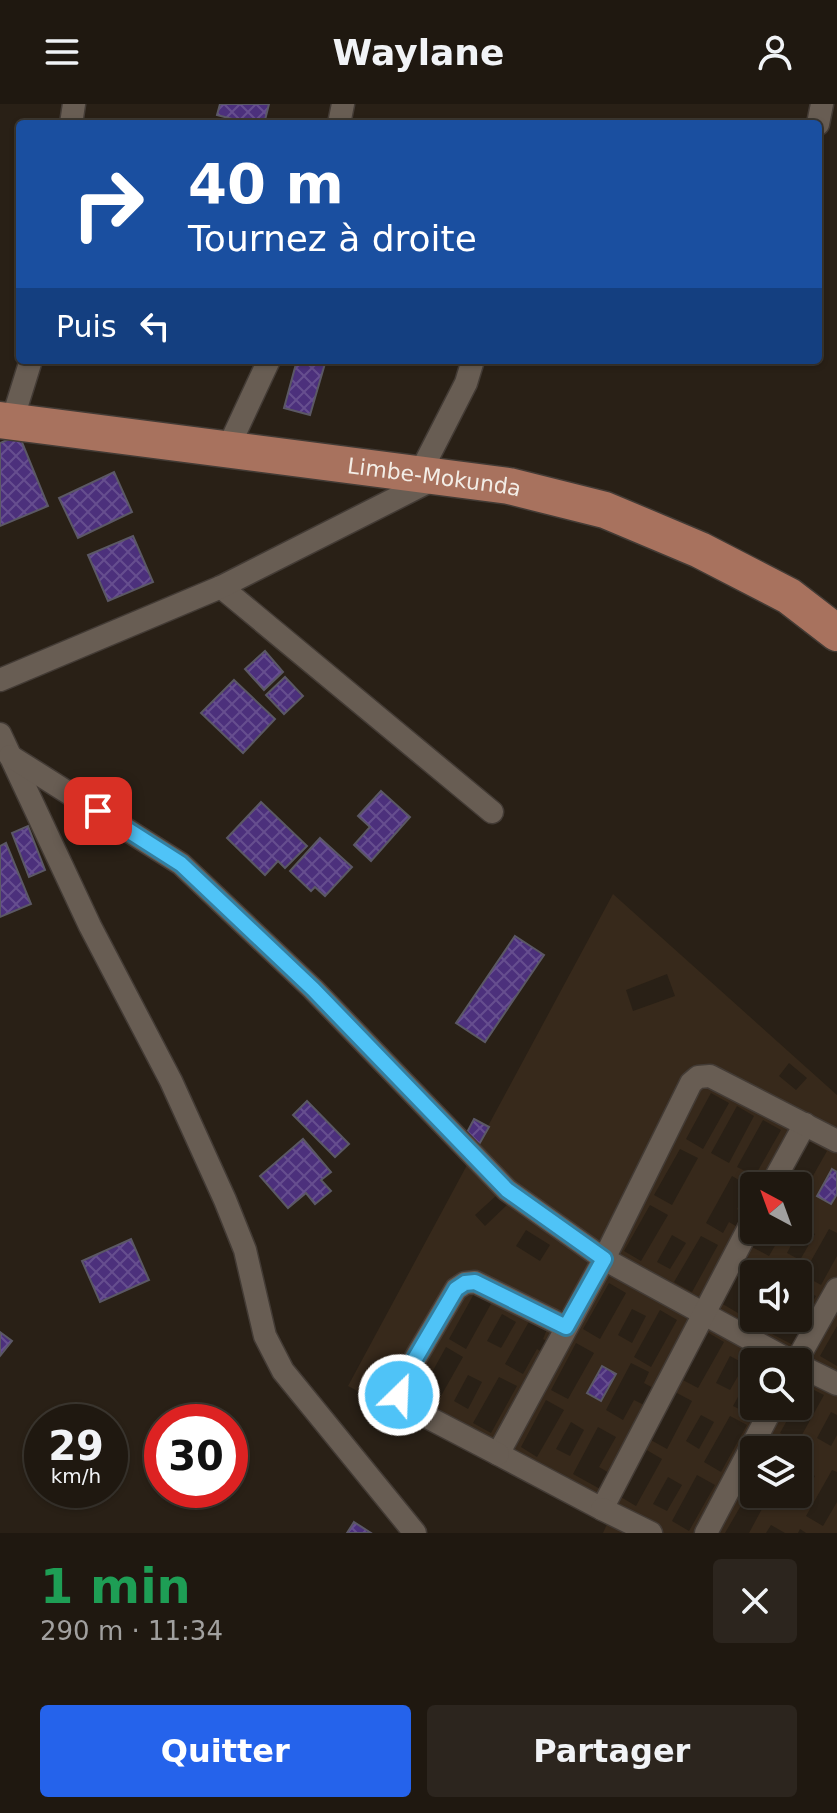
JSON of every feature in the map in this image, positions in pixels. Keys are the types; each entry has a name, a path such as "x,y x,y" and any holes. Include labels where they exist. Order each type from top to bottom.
{"main road":[{"name":"Limbe-Mokunda","path":"6,420 431,474 509,486 605,510 700,550 789,596 837,633"}],"street":[{"path":"6,420 29,364"},
{"path":"228,448 267,364"},
{"path":"0,680 221,587 431,474 472,364"},
{"path":"221,587 492,812"},
{"path":"0,734 90,926 171,1081 225,1200 245,1250 265,1336 293,1383 415,1533"},
{"path":"10,756 181,864 313,989 507,1190 604,1259 766,1348"},
{"path":"498,1454 604,1259 691,1083 698,1077 710,1076 837,1141"},
{"path":"779,1172 805,1124"},
{"path":"602,1509 740,1244"},
{"path":"566,1327 475,1282 465,1283 456,1289 402,1381 399,1395 406,1406 651,1533"},
{"path":"804,1348 837,1289"},
{"path":"812,1372 837,1384"},
{"path":"706,1533 766,1420"}],"shaded area":[{"path":"613,894 837,1095 837,1233 829,1229 811,1260 800,1260 753,1260 747,1257 740,1260 740,1269 721,1303 738,1313 740,1310 740,1332 773,1332 795,1346 803,1332 812,1332 812,1303 816,1296 812,1294 812,1280 821,1285 837,1256 837,1326 820,1356 837,1366 837,1415 831,1412 817,1438 831,1446 837,1435 837,1472 832,1470 812,1505 812,1481 815,1476 812,1474 812,1436 801,1436 824,1395 812,1389 812,1348 740,1348 740,1361 730,1356 716,1383 730,1390 740,1373 740,1393 733,1406 740,1410 740,1420 787,1420 780,1433 786,1436 741,1436 747,1425 730,1416 704,1462 721,1472 740,1438 740,1507 725,1533 603,1533 607,1524 348,1386","holes":["667,974 675,996 633,1011 626,990","789,1063 807,1078 796,1090 779,1076","711,1093 729,1103 703,1149 686,1139","737,1106 754,1116 729,1163 711,1153","680,1149 698,1158 672,1205 654,1195","498,1194 508,1204 485,1226 475,1215","650,1205 668,1215 641,1261 624,1251","526,1230 550,1245 540,1261 516,1246","672,1235 686,1243 670,1269 657,1262","701,1236 718,1245 692,1292 674,1282","609,1283 626,1293 600,1339 583,1329","475,1292 492,1302 466,1349 449,1339","632,1309 646,1316 632,1343 618,1335","660,1310 677,1320 651,1367 634,1357","502,1314 516,1322 501,1348 487,1341","531,1318 548,1327 543,1339 550,1343 544,1353 537,1349 523,1374 505,1364","707,1332 724,1342 698,1388 681,1379","576,1343 594,1353 568,1399 551,1390","446,1347 463,1357 437,1403 420,1394","631,1363 649,1372 644,1383 655,1389 646,1406 634,1400 623,1420 606,1410","468,1375 482,1382 468,1409 454,1401","499,1377 517,1386 491,1433 473,1423","675,1392 692,1401 667,1449 649,1439","546,1400 564,1410 537,1457 521,1447","701,1415 714,1422 699,1449 686,1441","571,1422 584,1430 570,1456 556,1449","598,1427 616,1437 599,1467 611,1474 602,1490 573,1474","645,1449 662,1459 636,1506 619,1496","697,1475 715,1485 689,1531 672,1521","668,1477 682,1485 667,1511 653,1504"]},
{"path":"837,1502 837,1533 806,1533 800,1529 798,1533 785,1533 771,1525 766,1533 749,1533 762,1508 811,1508 806,1516 823,1526"}],"building":[{"path":"220,104 269,104 265,120 236,120 217,115"},
{"path":"296,364 325,364 310,415 284,408"},
{"path":"19,435 48,506 0,526 0,443"},
{"path":"114,472 132,512 78,538 59,498"},
{"path":"133,536 153,582 108,601 88,555"},
{"path":"265,651 283,672 264,690 245,669"},
{"path":"285,677 303,696 284,714 266,695"},
{"path":"234,680 275,719 243,753 201,713"},
{"path":"381,791 410,817 371,861 354,845 370,827 358,816"},
{"path":"261,802 307,846 285,868 278,861 265,875 227,838"},
{"path":"28,826 45,870 29,877 12,833"},
{"path":"320,838 352,867 325,896 315,887 311,891 290,871"},
{"path":"6,843 31,904 0,917 0,846"},
{"path":"515,936 544,955 485,1042 456,1023"},
{"path":"307,1101 349,1144 335,1157 293,1115"},
{"path":"474,1119 489,1127 477,1148 463,1140"},
{"path":"303,1139 331,1172 321,1180 331,1191 315,1204 306,1193 288,1208 260,1176"},
{"path":"832,1169 837,1172 837,1194 831,1204 817,1196"},
{"path":"131,1239 149,1280 100,1302 82,1261"},
{"path":"0,1332 12,1341 0,1356"},
{"path":"602,1366 616,1374 601,1401 587,1393"},
{"path":"354,1522 371,1533 347,1533"}],"route":[{"path":"98,811 181,864 313,989 507,1190 604,1259 566,1327 475,1282 465,1283 456,1289 402,1381 399,1395"}]}
